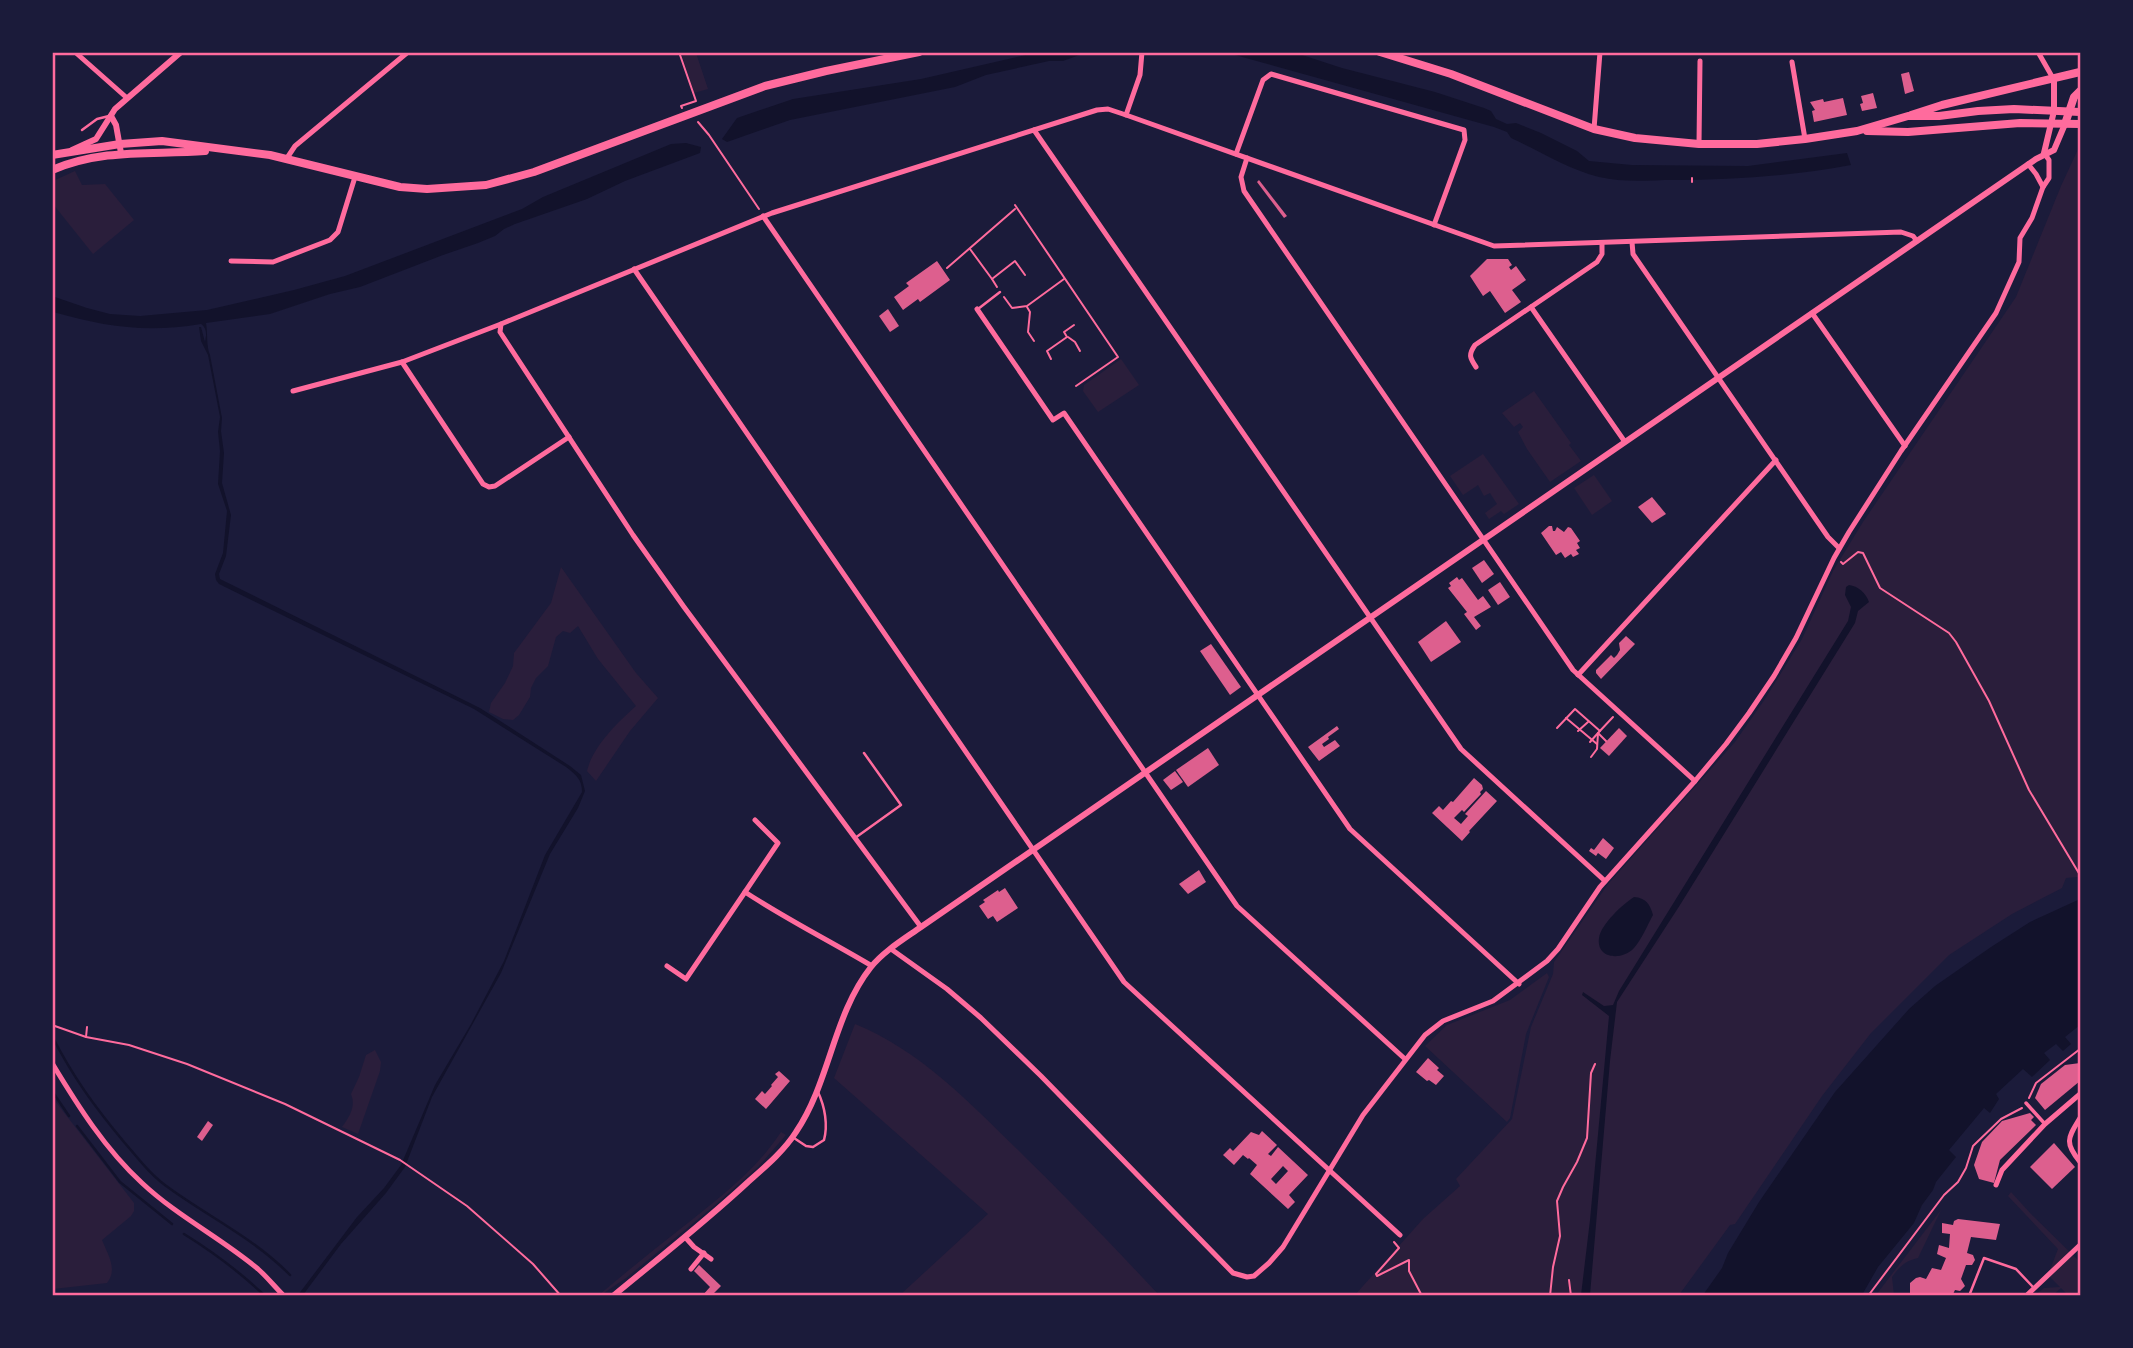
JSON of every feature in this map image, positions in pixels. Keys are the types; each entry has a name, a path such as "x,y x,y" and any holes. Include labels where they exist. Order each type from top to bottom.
{"main road":[{"path":"52,155 70,151 120,149 226,150 287,158 400,187 426,189 486,184 534,172 765,86 919,52"},
{"path":"1380,52 1451,74 1594,129 1634,138 1699,144 1757,144 1857,131 1941,105 2081,72"},
{"path":"2064,124 2074,97 2081,91"},
{"path":"1908,116 1939,116 1978,111 2081,112"},
{"path":"1857,131 1908,132 2020,123 2081,124"},
{"path":"52,170 120,149"}],"street":[{"path":"75,52 127,98"},
{"path":"70,151 96,139 127,98 181,52"},
{"path":"287,158 295,146 408,52"},
{"path":"1126,115 1136,90 1142,52"},
{"path":"1594,129 1600,52"},
{"path":"891,949 947,989 981,1018 1233,1273 1247,1277 1261,1271 1283,1247 1363,1115 1405,1059 1426,1035 1443,1021 1493,1001 1547,961 1605,881 1726,744 1774,676 1796,638 1839,548 1996,313 2019,262 2020,239 2049,178 2050,167 2044,153 2054,111 2054,80 2038,52"},
{"path":"1699,144 1700,61"},
{"path":"1792,62 1805,139"},
{"path":"1236,154 1263,80 1271,74 1464,130 1465,140 1434,225"},
{"path":"293,391 402,362 763,216 1097,110 1108,109 1126,115 1494,246 1901,232 1913,236 1917,241"},
{"path":"111,116 116,125 120,149"},
{"path":"613,1296 749,1182 793,1137 818,1093 848,1006 859,983 872,965 891,949 2044,153 2054,150 2064,124"},
{"path":"1034,130 1461,749 1605,881"},
{"path":"1247,158 1241,177 1244,191 1566,660 1578,675 1695,781"},
{"path":"2028,164 2043,187"},
{"path":"230,261 273,262 330,240 338,232 355,177"},
{"path":"763,216 1237,906 1405,1059"},
{"path":"1632,242 1633,254 1839,548"},
{"path":"1476,367 1470,358 1470,352 1475,345 1597,262 1602,254 1602,243"},
{"path":"634,268 1124,982 1400,1235"},
{"path":"1531,307 1625,442"},
{"path":"977,309 1054,420 1064,413 1350,829 1519,984"},
{"path":"1812,313 1905,446"},
{"path":"501,324 500,332 684,607 920,927"},
{"path":"402,362 483,484 489,487 495,486 569,437"},
{"path":"1578,675 1776,460"},
{"path":"667,967 686,979 778,842 755,820"},
{"path":"745,892 785,918 872,965"},
{"path":"52,1063 82,1112 115,1155 141,1182 259,1270 283,1295"},
{"path":"1996,1185 2002,1170 2045,1124 2081,1094"},
{"path":"2028,1101 2045,1124"},
{"path":"2081,1118 2069,1140 2070,1147 2081,1161"},
{"path":"685,1237 711,1259"},
{"path":"2026,1296 2081,1245"},
{"path":"691,1269 704,1253"}],"lane":[{"path":"82,131 97,119 111,116"},
{"path":"977,309 1000,292"},
{"path":"855,838 901,805 864,753"},
{"path":"793,1137 806,1146 813,1147 824,1140 825,1119 818,1093"},
{"path":"1969,1296 1984,1258 2011,1266 2034,1288"}],"path":[{"path":"679,52 696,101 681,106"},
{"path":"690,123 698,121 760,209"},
{"path":"947,268 1016,206 1118,357 1076,386"},
{"path":"970,248 1012,308 1027,306 1065,278"},
{"path":"992,279 1016,261 1025,275"},
{"path":"1027,306 1031,312 1028,332 1034,341"},
{"path":"1074,325 1064,332 1080,351"},
{"path":"1051,359 1047,351 1067,337"},
{"path":"1834,558 1843,564 1858,552 1863,553 1880,588 1949,633 1989,701 2029,790 2081,875"},
{"path":"1557,728 1575,709 1606,741"},
{"path":"1591,741 1619,712"},
{"path":"1566,718 1598,745"},
{"path":"1579,730 1588,721"},
{"path":"1591,757 1597,749 1599,732"},
{"path":"52,1025 86,1037 129,1045 187,1064 285,1104 400,1160 467,1206 533,1264 561,1296"},
{"path":"86,1037 88,1027"},
{"path":"2028,1101 2036,1083 2081,1049"},
{"path":"1550,1296 1560,1236 1557,1201 1587,1138 1591,1073 1595,1064"},
{"path":"1868,1296 1944,1195 1958,1182 1973,1146 2001,1119 2021,1110"},
{"path":"1399,1248 1376,1274 1377,1276 1409,1260 1409,1271 1422,1296"},
{"path":"1569,1280 1571,1296"}],"shaded area":[{"path":"681,53 696,53 708,89 694,93"},
{"path":"1034,53 1085,53 1063,61 1049,61 986,75 955,87 790,120 727,142 722,139 737,118 793,99 921,79"},
{"path":"1228,53 1296,53 1435,92 1491,111 1496,119 1507,124 1516,123 1541,133 1577,151 1589,161 1632,165 1748,166 1847,153 1851,165 1785,175 1740,178 1636,181 1608,179 1565,165 1494,127"},
{"path":"686,143 701,147 700,153 625,181 587,199 515,224 478,243 360,287 270,314 206,323 222,418 222,483 231,515 220,579 480,708 570,766 581,775 585,791 578,808 550,854 501,973 432,1097 405,1167 303,1295 298,1295 357,1217 401,1165 435,1085 504,961 545,855 582,792 581,784 566,767 474,709 219,584 215,574 223,553 227,511 218,484 220,417 208,355 201,341 199,327 205,342 205,328 201,324 162,328 126,327 91,321 53,312 52,296 110,314 140,316 207,310 294,290 345,276 522,209 543,197 671,144"},
{"path":"2080,145 2078,877 2066,878 2062,888 2012,914 1949,955 1871,1033 1822,1096 1735,1224 1730,1225 1679,1295 1354,1296 1423,1219 1460,1186 1456,1179 1512,1119 1531,1027 1553,974 1554,962 1608,884 1735,742 1765,699 1802,639 1833,571 1863,522 2016,297"},
{"path":"75,171 82,185 105,184 134,220 93,254 53,204 53,181"},
{"path":"1121,359 1139,385 1098,412 1083,391 1084,385"},
{"path":"1534,391 1581,461 1550,482 1518,432 1523,427 1520,423 1514,427 1502,413"},
{"path":"1483,454 1519,504 1504,514 1501,511 1489,519 1485,513 1497,504 1490,493 1484,496 1478,485 1463,495 1450,476"},
{"path":"1594,475 1612,501 1592,515 1574,488"},
{"path":"561,567 636,673 658,698 630,731 596,781 587,771 590,762 600,744 636,706 598,659 578,626 570,633 563,631 556,637 548,666 536,678 530,697 519,715 513,720 503,719 489,712 491,703 513,666 514,653 551,603"},
{"path":"1849,585 1861,590 1869,602 1858,611 1855,623 1617,1002 1590,1295 1581,1295 1609,1016 1582,995 1583,992 1604,1006 1613,1005 1619,991 1848,621 1851,607 1845,595"},
{"path":"1634,897 1647,902 1653,915 1634,948 1623,955 1606,954 1599,945 1601,933 1613,915"},
{"path":"2080,899 2080,1025 2065,1037 2071,1044 2063,1051 2056,1044 2044,1053 2050,1060 2032,1077 2023,1069 1996,1094 1999,1099 1990,1113 1984,1108 1949,1150 1956,1157 1936,1182 1914,1223 1878,1267 1862,1295 1703,1295 1722,1268 1728,1253 1759,1202 1835,1092 1909,1009 1935,986 1991,947 2030,922"},
{"path":"1547,973 1549,977 1526,1034 1507,1122 1425,1046 1447,1025 1510,1000"},
{"path":"855,1024 901,1048 944,1080 1057,1189 1159,1295 900,1295 988,1214 834,1078"},
{"path":"375,1050 381,1062 380,1071 358,1134 342,1127 351,1111 351,1094 366,1055"},
{"path":"52,1097 134,1203 131,1216 102,1240 112,1267 107,1283 53,1289"},
{"path":"781,1132 786,1135 758,1167 626,1278 599,1295 734,1185 759,1160"},
{"path":"2011,1192 2080,1262 2080,1295 2068,1295 2061,1288 2053,1295 2035,1295 2044,1288 2060,1287 2048,1275 2058,1249 2008,1196"},
{"path":"1941,1210 1918,1258 1903,1264 1892,1277 1894,1295 1876,1295"}],"building":[{"path":"1909,72 1914,91 1905,94 1901,74"},
{"path":"1873,93 1877,108 1862,111 1861,96"},
{"path":"1843,98 1847,115 1814,122 1812,111 1815,110 1810,102"},
{"path":"1259,180 1287,216 1284,218 1257,182"},
{"path":"1487,259 1508,259 1512,265 1509,267 1511,270 1516,266 1526,280 1512,290 1521,302 1505,313 1490,291 1483,296 1470,276"},
{"path":"937,261 950,280 920,302 918,299 903,310 894,297 909,286 906,283"},
{"path":"888,309 899,326 890,332 879,316"},
{"path":"1652,497 1666,514 1652,523 1638,507"},
{"path":"1552,526 1553,531 1557,527 1564,532 1568,527 1571,528 1580,541 1577,543 1580,548 1576,550 1579,554 1573,557 1571,554 1565,558 1561,552 1556,555 1541,533"},
{"path":"1484,560 1494,574 1482,583 1472,568"},
{"path":"1457,577 1459,580 1462,578 1478,600 1483,596 1491,607 1474,617 1481,626 1476,630 1464,614 1467,612 1448,588 1451,586 1449,583"},
{"path":"1500,582 1510,597 1498,605 1488,590"},
{"path":"1446,621 1461,642 1431,662 1418,642"},
{"path":"1626,636 1635,644 1601,679 1596,670 1611,655 1614,658 1617,655 1620,650 1619,643"},
{"path":"1211,644 1241,687 1230,695 1200,651"},
{"path":"1337,726 1339,729 1322,744 1324,747 1335,740 1340,746 1319,761 1308,747"},
{"path":"1619,728 1627,736 1609,756 1600,748"},
{"path":"1208,748 1219,765 1188,787 1176,770"},
{"path":"1175,771 1183,782 1171,790 1163,780"},
{"path":"1474,778 1482,785 1481,794 1464,812 1462,810 1454,818 1461,824 1468,816 1465,814 1486,791 1497,801 1462,841 1432,813 1439,806 1443,810 1453,802"},
{"path":"1603,838 1614,848 1606,859 1589,851 1591,848 1594,850"},
{"path":"1199,870 1206,882 1188,894 1179,884"},
{"path":"1005,888 1018,908 997,922 993,916 988,919 979,906 985,902 983,900"},
{"path":"1428,1058 1444,1076 1436,1085 1416,1072"},
{"path":"2080,1063 2080,1081 2045,1110 2035,1098 2041,1084 2065,1065"},
{"path":"779,1071 790,1081 766,1109 755,1099 762,1091 765,1094 772,1086 778,1077 775,1074"},
{"path":"2030,1113 2034,1117 2031,1120 2036,1125 2000,1160 1994,1183 1979,1179 1974,1165 1982,1142 2002,1121"},
{"path":"208,1121 213,1125 202,1141 197,1137"},
{"path":"1262,1131 1277,1145 1268,1154 1271,1156 1278,1147 1308,1175 1289,1195 1295,1202 1288,1209 1250,1174 1257,1165 1249,1158 1243,1155 1234,1165 1223,1155 1230,1148 1233,1151 1251,1132 1259,1135","holes":["1283,1166 1288,1171 1276,1184 1271,1179"]},
{"path":"2054,1143 2075,1167 2052,1189 2030,1167"},
{"path":"1958,1219 2000,1224 1996,1240 1971,1237 1967,1253 1973,1255 1975,1260 1972,1265 1966,1265 1961,1279 1965,1286 1960,1291 1955,1290 1952,1296 1910,1296 1910,1283 1920,1277 1926,1279 1932,1268 1941,1270 1946,1258 1937,1254 1939,1245 1949,1248 1950,1234 1942,1233 1942,1223 1953,1225"},
{"path":"699,1265 721,1286 711,1296 702,1296 710,1287 694,1271"}],"waterway":[{"path":"52,1036 94,1103 151,1172 169,1188 262,1250 290,1275"},
{"path":"52,1091 69,1116"},
{"path":"77,1126 120,1182 172,1224"},
{"path":"184,1234 226,1263 265,1296"}]}
